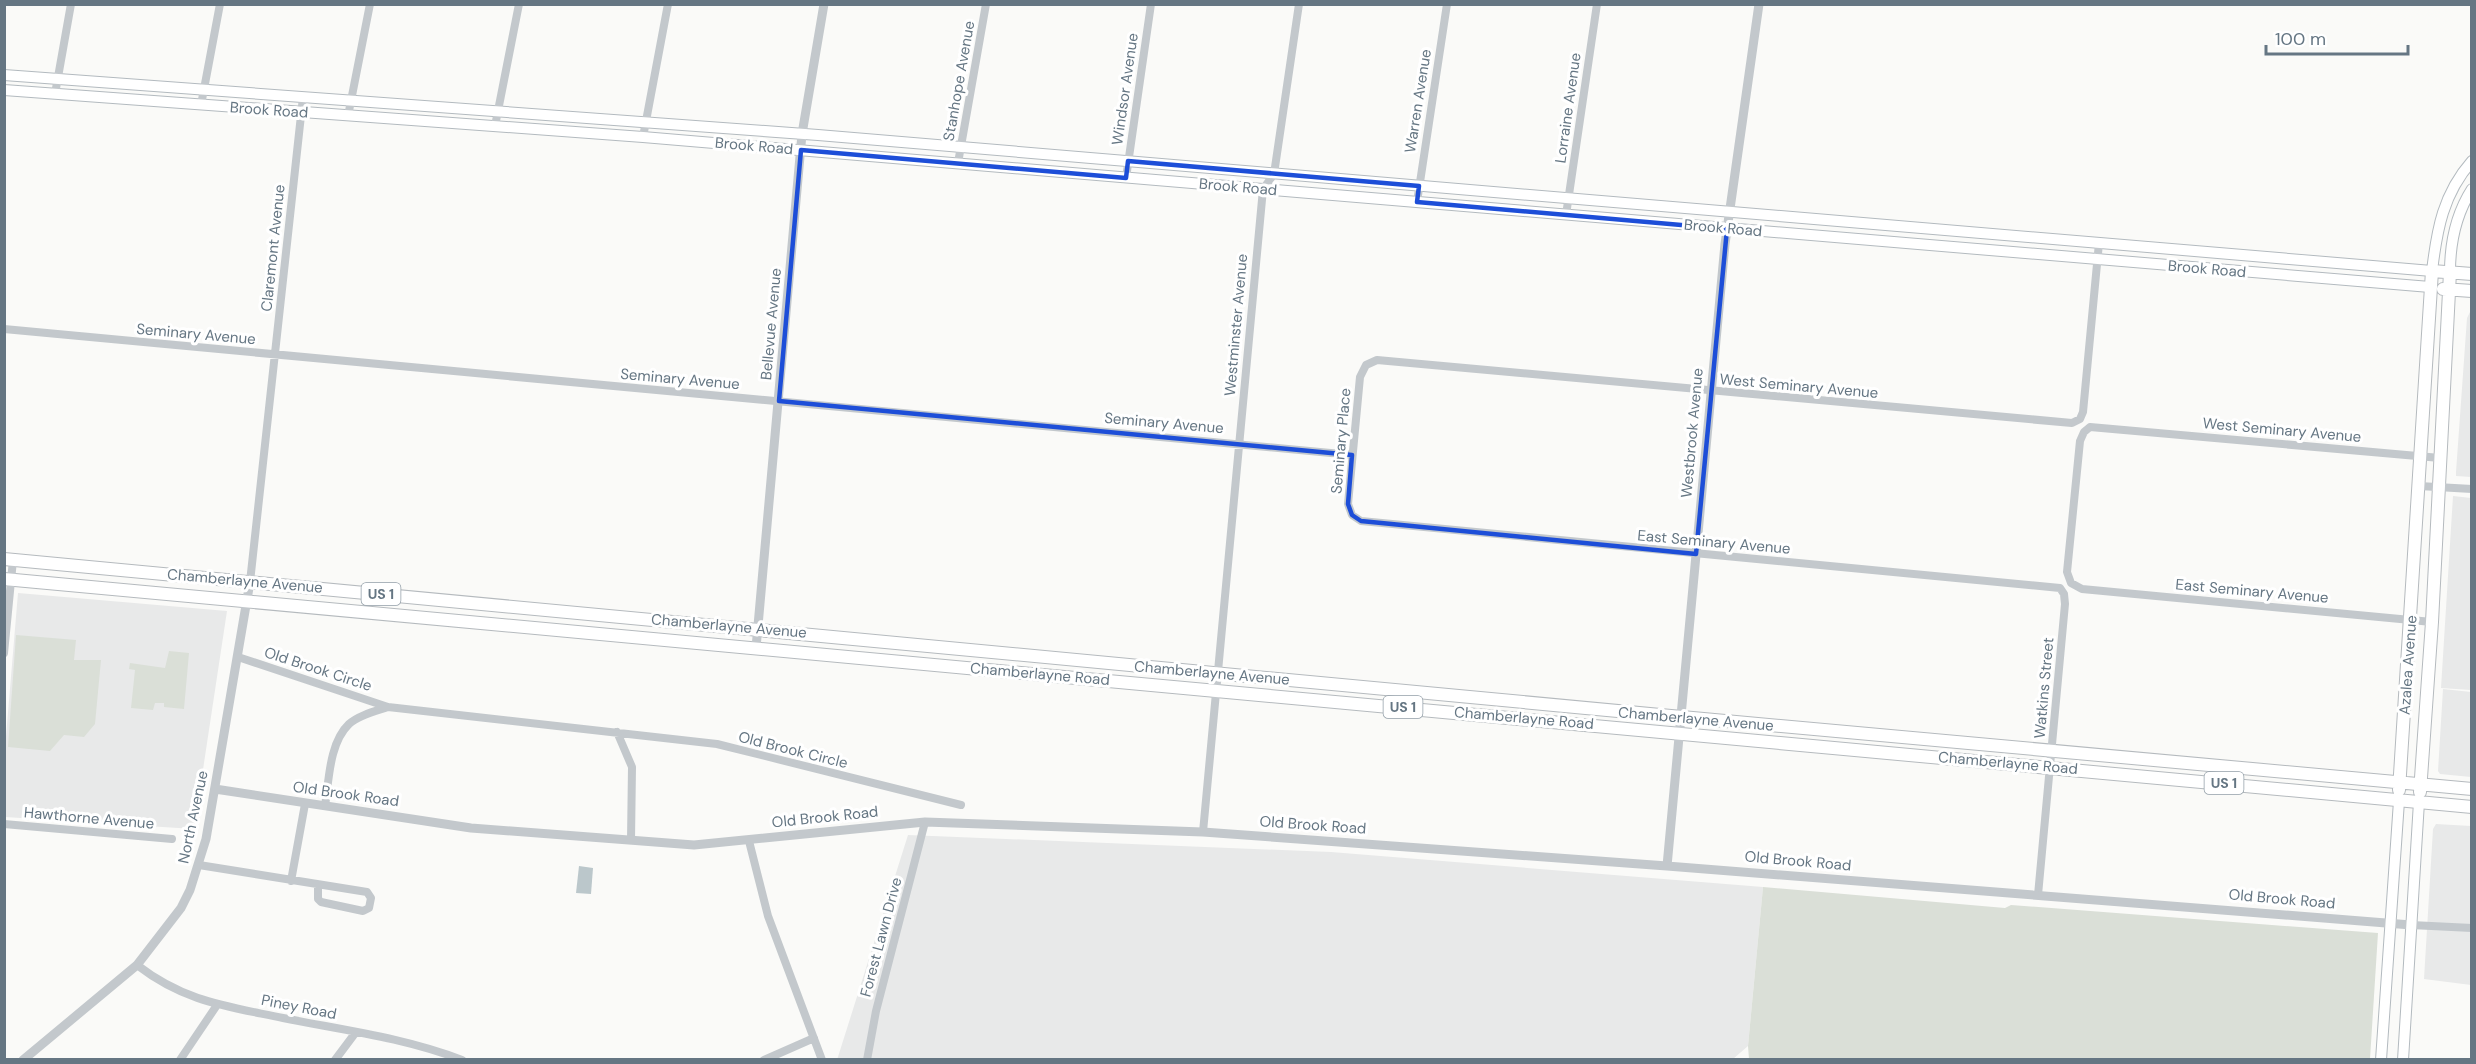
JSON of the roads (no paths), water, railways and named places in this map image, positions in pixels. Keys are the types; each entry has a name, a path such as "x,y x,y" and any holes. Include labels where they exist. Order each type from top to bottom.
{"main road":[{"name":"Brook Road","path":"4,75 802,134 2472,274"},
{"name":"Brook Road","path":"4,90 643,137 2472,291"},
{"path":"2432,271 2442,212 2452,188 2472,161"},
{"path":"2450,272 2452,242 2457,219 2472,189"},
{"name":"Azalea Avenue","path":"2381,1059 2432,271"},
{"name":"Azalea Avenue","path":"2403,1059 2432,622 2450,272"},
{"name":"Chamberlayne Avenue","path":"9,559 2421,786"},
{"name":"Chamberlayne Avenue","path":"8,579 756,648"},
{"name":"Chamberlayne Road","path":"756,648 2050,766 2472,807"},
{"path":"2421,786 2472,789"}],"street":[{"path":"55,94 71,4"},
{"path":"201,105 220,4"},
{"path":"348,116 370,4"},
{"path":"495,126 519,4"},
{"path":"643,137 668,4"},
{"name":"Bellevue Avenue","path":"756,648 802,134 824,4"},
{"name":"Stanhope Avenue","path":"958,163 986,4"},
{"name":"Windsor Avenue","path":"1126,178 1151,4"},
{"path":"1263,189 1274,174 1299,4"},
{"name":"Warren Avenue","path":"1417,202 1447,4"},
{"name":"Lorraine Avenue","path":"1566,215 1597,4"},
{"name":"Westbrook Avenue","path":"1667,866 1727,229 1759,4"},
{"name":"Claremont Avenue","path":"250,582 303,97"},
{"name":"Westminster Avenue","path":"1203,832 1263,189"},
{"path":"2097,260 2099,243"},
{"name":"West Seminary Avenue","path":"1372,362 1387,361 2068,423 2080,419 2084,407 2097,260"},
{"name":"Seminary Avenue","path":"4,329 1352,455"},
{"name":"Seminary Place","path":"1361,521 1352,515 1348,504 1360,377 1363,368 1372,362"},
{"name":"West Seminary Avenue","path":"2071,583 2067,572 2080,441 2086,429 2098,427 2440,458"},
{"path":"2419,486 2472,489"},
{"name":"East Seminary Avenue","path":"1361,521 2052,586 2062,591"},
{"path":"4,653 9,559"},
{"name":"North Avenue","path":"23,1059 138,965 182,908 199,865 215,789 250,582"},
{"name":"East Seminary Avenue","path":"2071,583 2082,589 2432,622"},
{"name":"Watkins Street","path":"2038,895 2065,604 2062,591"},
{"name":"Old Brook Circle","path":"238,657 388,706 717,744 961,805"},
{"name":"Old Brook Circle","path":"325,806 333,755 348,725 388,706"},
{"path":"617,732 632,767 631,840"},
{"name":"Old Brook Road","path":"215,789 471,828 694,845 925,822 1203,832 2411,925"},
{"path":"291,880 305,804"},
{"name":"Forest Lawn Drive","path":"867,1059 876,1011 925,822"},
{"name":"Hawthorne Avenue","path":"4,824 172,839"},
{"path":"749,841 768,916 822,1059"},
{"path":"199,865 367,892 371,898 369,908 363,911 321,902 318,899 318,885"},
{"path":"2411,925 2472,928"},
{"name":"Piney Road","path":"138,965 171,988 217,1005 356,1032 431,1049 462,1059"},
{"path":"180,1059 217,1005"},
{"path":"335,1059 356,1032"},
{"path":"764,1059 814,1038"}]}
